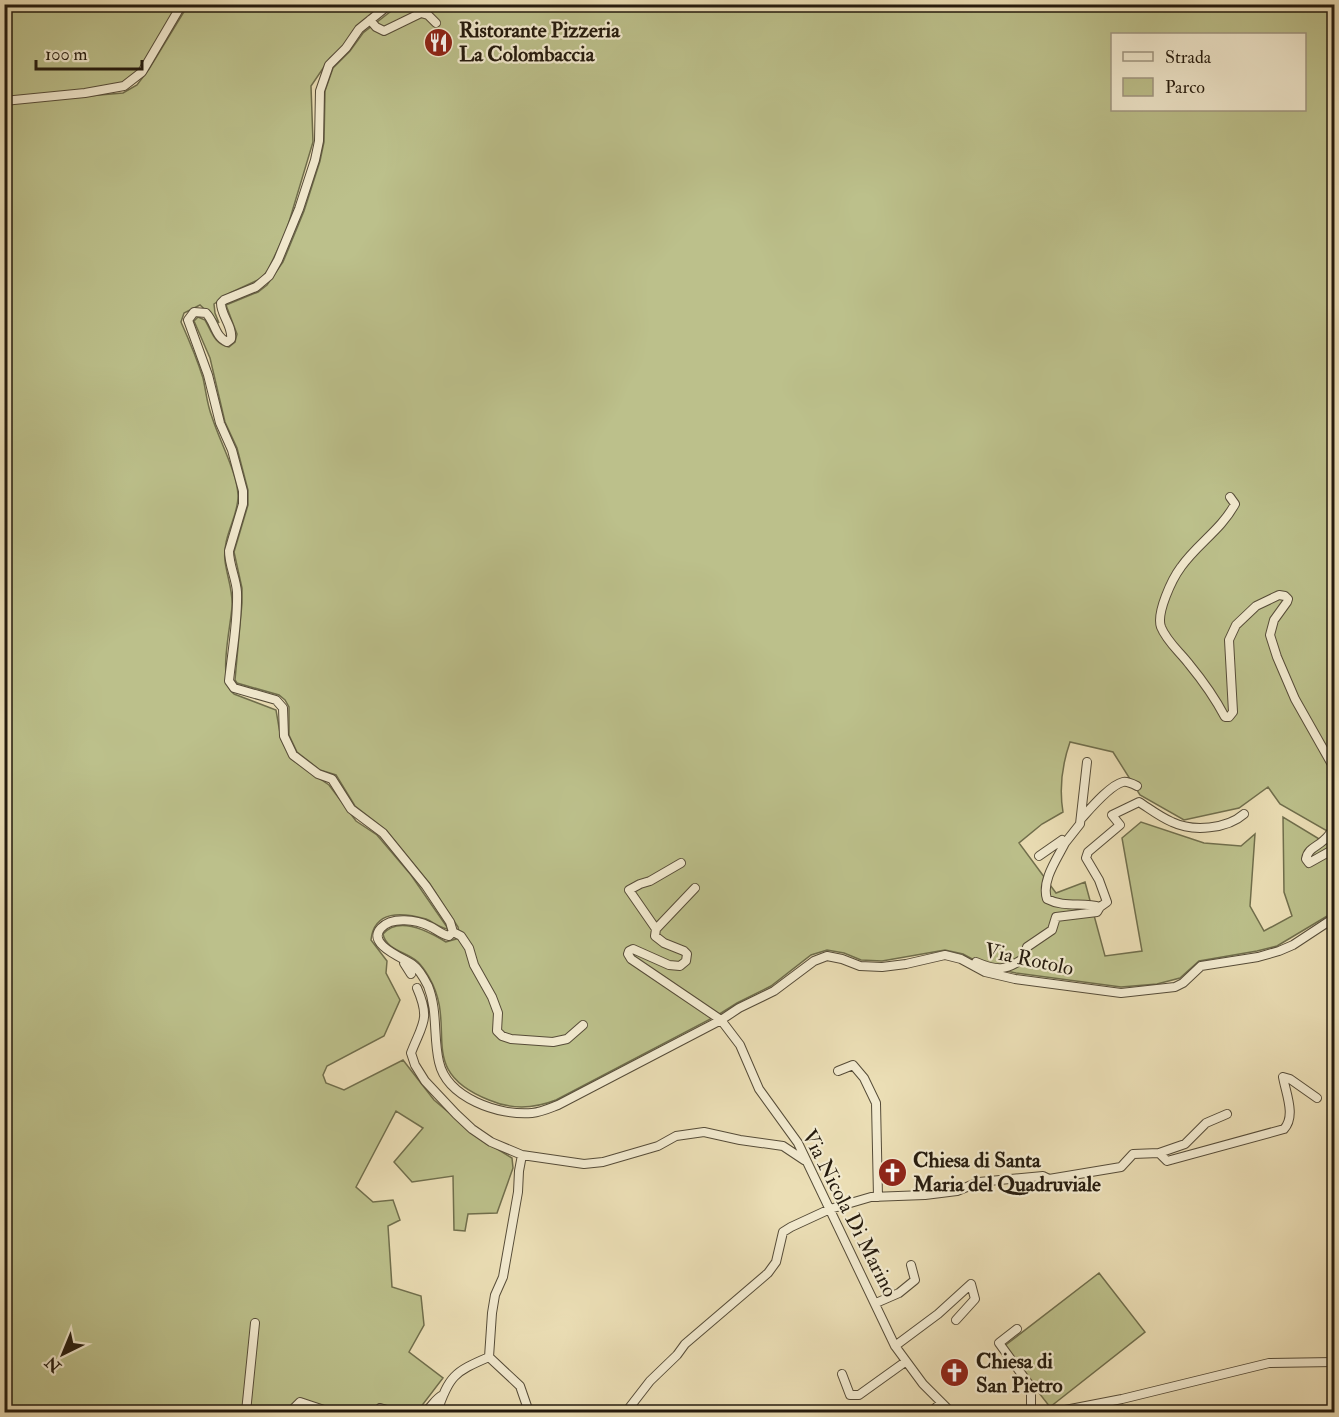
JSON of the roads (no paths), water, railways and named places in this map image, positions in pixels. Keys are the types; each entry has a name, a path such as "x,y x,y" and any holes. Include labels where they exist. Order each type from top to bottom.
{"street":[{"path":"4,101 85,93 124,86 142,72 182,4"},
{"path":"390,4 359,29 342,52 333,59 323,77 320,90 319,141 315,160 299,209 278,260 269,276 256,287 221,303 231,339 227,342 221,338 206,314 194,312 188,320 208,375 220,423 232,450 243,491 243,504 229,551 237,589 229,681 234,688 281,703 284,736 293,755 318,774 332,779 351,809 383,833 426,886 450,922 453,932 461,936 469,948 474,965 496,1007 499,1020 497,1031 502,1036 530,1041 559,1041 567,1039 583,1025"},
{"path":"370,20 384,31 421,13 428,15 436,23"},
{"path":"1230,497 1235,504 1227,518 1180,568 1169,588 1160,625 1168,640 1205,684 1225,717 1229,717 1233,712 1229,640 1236,625 1256,606 1279,595 1285,596 1288,599 1287,602 1274,620 1270,635 1276,657 1295,699 1335,768"},
{"path":"1087,762 1080,824 1065,843 1046,884 1045,892 1047,899 1066,904 1091,904 1100,907"},
{"path":"1081,819 1122,782 1137,786"},
{"path":"967,963 973,961 988,967 1008,969 1024,958 1027,947 1052,930 1056,917 1097,912 1107,902 1104,891 1086,858 1088,852 1120,825 1112,815 1139,802 1173,823 1189,827 1222,826 1237,820 1244,814"},
{"path":"1335,828 1324,841 1316,844 1307,854 1306,859 1309,863 1335,849"},
{"path":"1039,856 1062,840 1065,843"},
{"path":"656,929 629,890 681,863"},
{"path":"695,888 656,929 655,936 664,944 679,948 687,954 684,964 669,965 633,949 628,954 631,959 722,1020"},
{"name":"Via Rotolo","path":"453,932 447,936 423,924 399,921 384,926 378,933 381,943 392,953 414,965 428,986 435,1011 439,1062 446,1079 463,1094 486,1105 510,1112 532,1113 558,1105 722,1020 774,991 814,961 827,956 860,966 882,967 945,956 961,959 985,972 1058,986 1120,993 1175,987 1202,966 1258,957 1279,951 1335,918"},
{"path":"405,960 404,963 411,974"},
{"path":"417,988 422,999 424,1018 420,1036 411,1053 415,1065 438,1097 472,1129 490,1142 522,1155 584,1164 603,1162 658,1146 676,1136 704,1131 740,1140 783,1146 808,1163"},
{"name":"Via Nicola Di Marino","path":"722,1020 740,1045 759,1089 798,1143 895,1346 905,1362 951,1413"},
{"path":"838,1071 853,1065 864,1078 876,1103 878,1197"},
{"path":"1159,1153 1167,1161 1284,1129 1290,1123 1291,1116 1283,1077 1290,1078 1317,1098"},
{"path":"626,1413 650,1381 685,1344 768,1273 776,1262 783,1232 791,1227 830,1209 878,1197 936,1194 957,1191 979,1182 1043,1176 1049,1179 1121,1167 1133,1154 1159,1153 1185,1144 1206,1123 1227,1114"},
{"path":"489,1357 495,1294 503,1277 522,1155"},
{"path":"876,1303 899,1293 915,1280 911,1265"},
{"path":"895,1346 938,1314 971,1284 975,1299 956,1320"},
{"path":"246,1413 255,1323"},
{"path":"1017,1329 999,1343 1031,1387 1029,1413"},
{"path":"437,1413 446,1387 463,1368 489,1357"},
{"path":"489,1357 520,1386 530,1413"},
{"path":"842,1374 850,1395 859,1395 905,1362"},
{"path":"1055,1413 1269,1363 1335,1362"},
{"path":"424,1413 435,1399 443,1395"},
{"path":"290,1413 300,1402 330,1413"},
{"path":"931,1413 941,1403"},
{"path":"377,1413 380,1408 394,1413"}],"place":[{"name":"Ristorante Pizzeria La Colombaccia","path":"438,42"},
{"name":"Chiesa di Santa Maria del Quadruviale","path":"892,1172"},
{"name":"Chiesa di San Pietro","path":"955,1373"}]}
